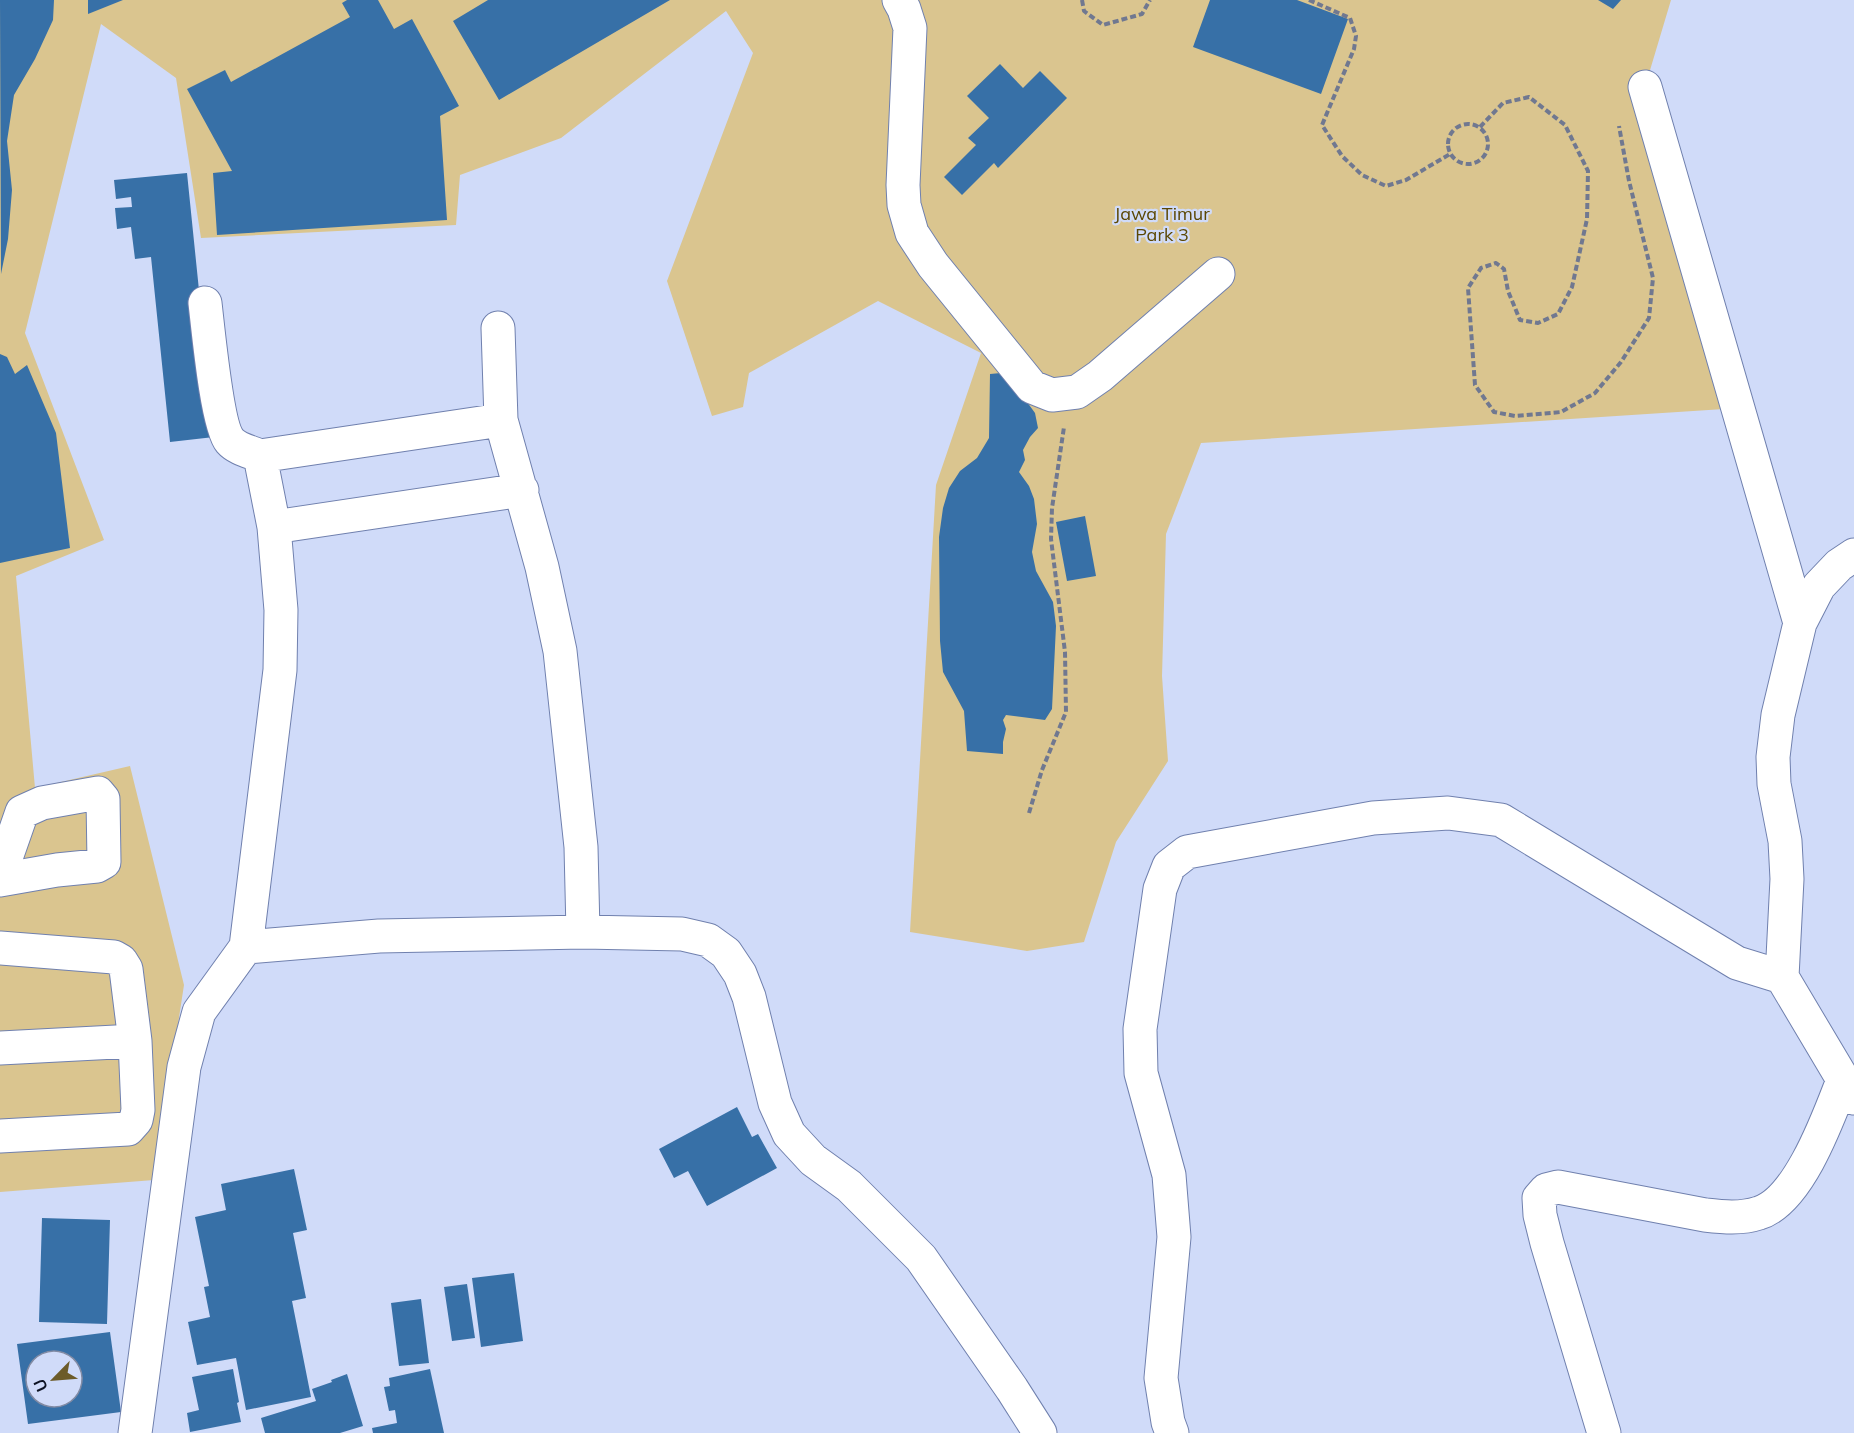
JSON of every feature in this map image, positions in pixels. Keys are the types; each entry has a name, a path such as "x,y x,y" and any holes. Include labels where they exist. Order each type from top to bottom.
{"street":[{"path":"899,0 910,28 903,185 904,206 912,233 933,265 1032,387 1052,395 1077,392 1100,376 1218,274"},
{"path":"1645,87 1800,623"},
{"path":"205,303 218,406 226,434 230,442 260,456 501,420"},
{"path":"498,328 501,420 542,567 560,651 581,847 583,932"},
{"path":"135,1433 184,1067 199,1011 246,947 280,670 281,610 274,527 260,456"},
{"path":"274,527 522,490"},
{"path":"1604,1433 1547,1243 1540,1215 1539,1198 1546,1190 1558,1187 1705,1215 1729,1218 1761,1213 1779,1202 1798,1177 1849,1089 1782,978 1787,879 1785,841 1774,784 1773,758 1778,715 1800,623 1819,586 1839,565 1854,555"},
{"path":"0,875 22,812 42,803 101,795 103,799 104,862 97,866 0,880"},
{"path":"1172,1433 1168,1422 1161,1377 1174,1237 1169,1175 1141,1072 1140,1029 1160,889 1169,866 1187,852 1373,818 1449,813 1501,820 1737,963 1782,978"},
{"path":"246,947 379,936 583,932 682,934 708,940 726,954 740,975 749,997 775,1103 789,1134 813,1160 849,1186 921,1258 1040,1433"},
{"path":"0,948 114,957 121,961 126,969 135,1041 138,1110 136,1120 128,1129 0,1136"},
{"path":"0,1048 135,1041"}],"path":[{"path":"1082,0 1084,11 1103,25 1142,14 1150,0"},
{"path":"1309,0 1350,18 1356,36 1354,49 1322,125 1342,156 1362,176 1386,186 1406,180 1450,154"},
{"path":"1480,127 1503,103 1529,97 1565,125 1588,171 1587,219 1572,287 1558,314 1538,323 1520,320 1508,291 1504,269 1496,263 1481,268 1468,288 1475,385 1494,412 1515,416 1561,412 1595,393 1621,362 1650,318 1653,278 1629,181 1619,124"},
{"path":"1472,123 1486,134 1489,142 1488,152 1483,159 1474,164 1457,161 1450,154 1449,136 1462,124 1472,123"},
{"path":"1029,813 1042,770 1066,712 1065,652 1051,539 1052,508 1068,393"}],"green space":[{"name":"Jawa Timur Park 3","path":"0,0 1671,0 1636,117 1724,409 1201,443 1166,534 1162,676 1168,761 1116,842 1084,942 1027,951 910,932 936,485 981,353 878,301 749,373 743,407 712,416 667,281 753,53 726,11 561,138 460,175 456,225 201,238 176,78 101,24 25,333 104,540 16,576 35,788 130,766 184,985 154,1180 0,1192"}],"building":[{"path":"0,0 54,0 53,20 35,59 14,95 7,141 12,190 8,239 1,274"},
{"path":"88,0 123,0 88,14"},
{"path":"347,0 378,0 394,29 412,19 459,106 440,116 447,220 217,235 213,173 232,171 187,89 225,70 231,82 350,17 342,3"},
{"path":"488,0 670,0 499,100 453,21"},
{"path":"1210,0 1297,0 1348,19 1321,94 1193,47"},
{"path":"1598,0 1621,0 1613,9"},
{"path":"1000,64 1023,88 1040,71 1067,98 998,168 994,163 962,195 944,177 976,145 968,138 989,118 967,96"},
{"path":"187,173 214,437 170,442 151,257 135,259 131,227 117,229 115,208 132,207 131,197 116,199 114,180"},
{"path":"0,354 7,357 15,374 27,365 56,433 70,548 0,563"},
{"path":"1012,372 1035,413 1038,428 1023,450 1025,460 1019,472 1029,486 1034,499 1037,524 1032,552 1036,571 1053,602 1056,626 1052,709 1045,720 1006,715 1003,720 1006,729 1003,754 967,751 964,711 943,672 940,641 939,537 943,508 949,488 960,471 977,458 989,438 990,374"},
{"path":"1085,516 1096,576 1067,581 1056,522"},
{"path":"737,1107 752,1137 758,1134 777,1168 707,1206 688,1171 674,1178 659,1149"},
{"path":"294,1169 307,1230 293,1233 306,1298 292,1301 311,1397 246,1410 236,1358 197,1365 188,1322 210,1317 204,1287 209,1286 195,1217 226,1210 221,1184"},
{"path":"42,1218 110,1220 107,1324 39,1322"},
{"path":"514,1273 523,1341 481,1347 472,1278"},
{"path":"467,1284 475,1338 452,1341 444,1287"},
{"path":"421,1299 429,1363 399,1366 391,1303"},
{"path":"110,1332 121,1412 28,1424 26,1409 84,1409 84,1349 24,1349 24,1395 17,1344"},
{"path":"233,1369 241,1422 190,1432 187,1413 199,1410 192,1377"},
{"path":"430,1369 444,1433 373,1433 372,1428 397,1423 395,1410 389,1411 384,1387 390,1386 389,1378"},
{"path":"347,1374 363,1426 340,1433 265,1433 261,1418 316,1401 312,1389"}]}
